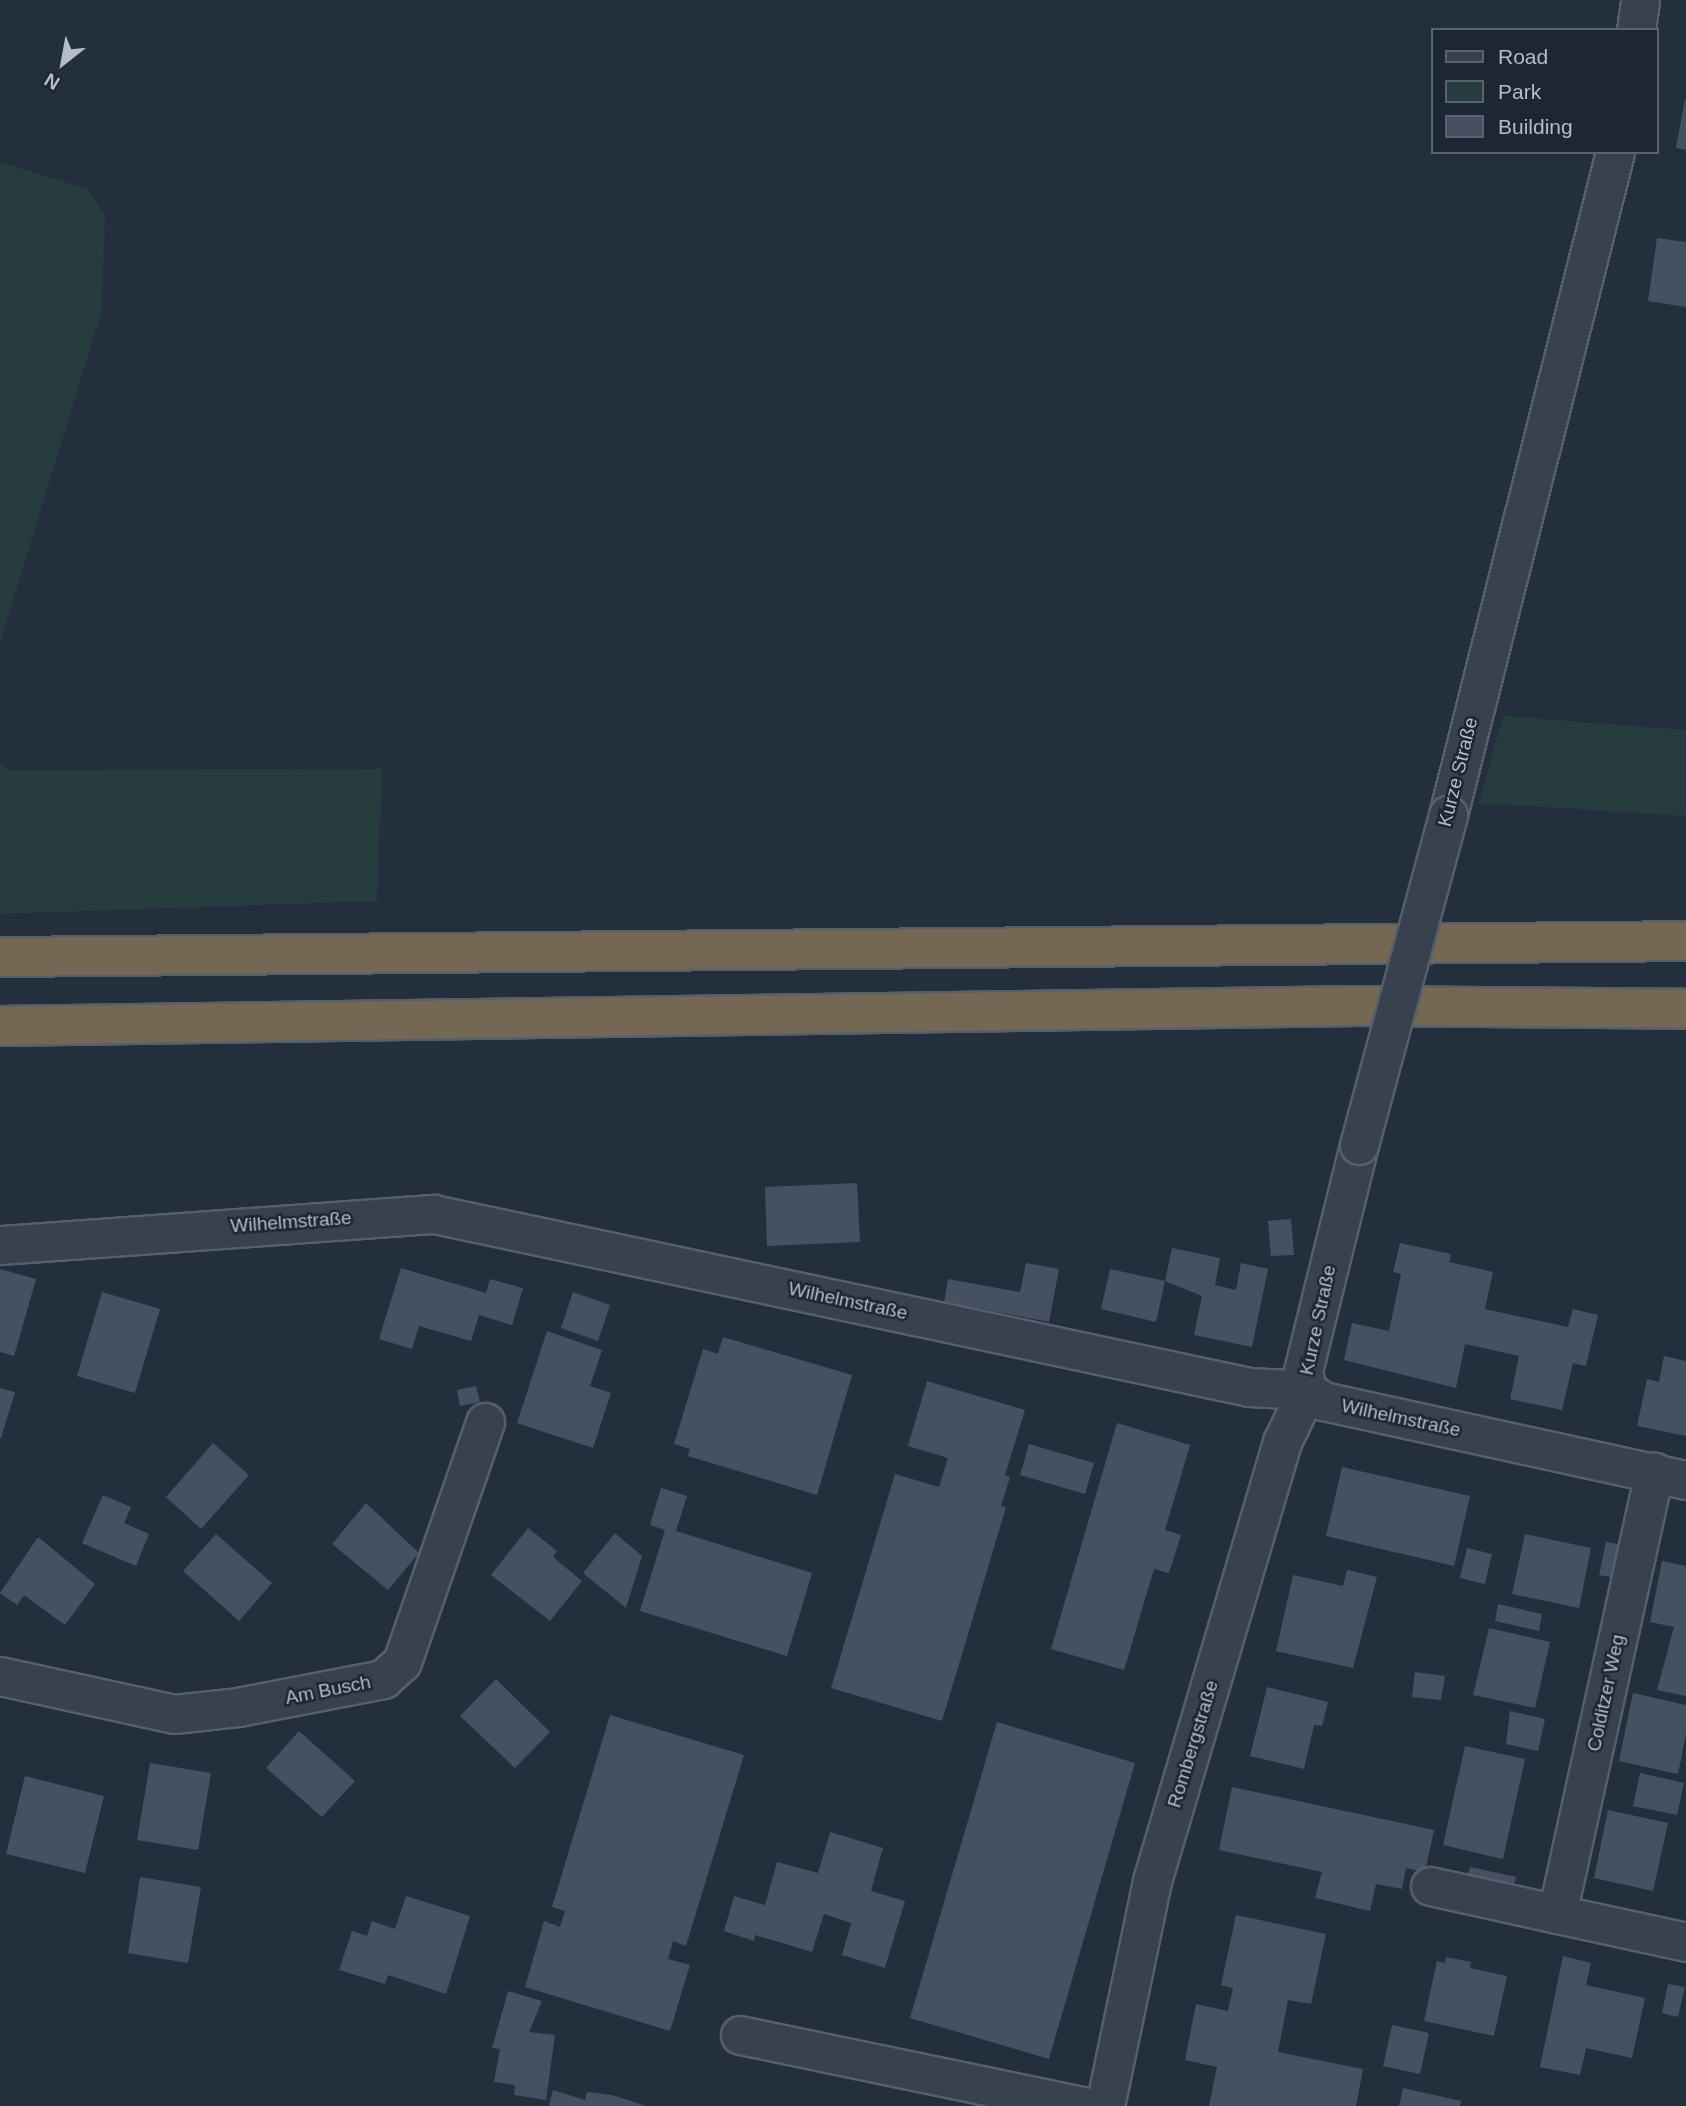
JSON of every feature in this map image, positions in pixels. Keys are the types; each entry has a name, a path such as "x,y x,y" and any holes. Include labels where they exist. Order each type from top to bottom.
{"highway":[{"path":"0,957 1686,941"},
{"path":"0,1027 1317,1007 1686,1009"}],"street":[{"path":"1636,28 1640,0"},
{"name":"Kurze Straße","path":"1307,1390 1303,1371 1359,1145 1448,815 1614,154"},
{"name":"Wilhelmstraße","path":"0,1245 434,1214 1249,1387 1307,1390 1323,1401 1670,1476"},
{"name":"Rombergstraße","path":"1105,2106 1152,1881 1282,1441 1307,1390"},
{"name":"Am Busch","path":"0,1676 174,1714 238,1707 383,1678 401,1662 485,1422"},
{"name":"Colditzer Weg","path":"1557,1914 1670,1476"},
{"path":"1430,1886 1686,1942"},
{"path":"740,2035 1082,2106"}],"green space":[{"path":"0,162 87,189 105,215 102,310 0,643"},
{"path":"1503,716 1686,730 1686,816 1479,803"},
{"path":"0,763 10,770 382,769 377,901 0,914"}],"building":[{"path":"1686,99 1686,150 1676,148"},
{"path":"1657,238 1686,242 1686,307 1648,301"},
{"path":"857,1183 860,1242 767,1246 765,1187"},
{"path":"1291,1219 1294,1255 1271,1256 1268,1221"},
{"path":"1400,1243 1451,1254 1449,1262 1493,1272 1485,1309 1568,1327 1573,1309 1598,1315 1586,1366 1573,1363 1562,1410 1510,1399 1519,1356 1465,1344 1456,1388 1344,1360 1352,1323 1389,1331 1401,1274 1393,1272"},
{"path":"1172,1248 1220,1258 1215,1285 1236,1290 1241,1263 1268,1269 1252,1347 1194,1335 1202,1296 1165,1281"},
{"path":"1026,1263 1059,1269 1049,1322 944,1302 948,1279 1020,1292"},
{"path":"401,1268 486,1293 490,1279 523,1288 512,1325 479,1315 471,1341 419,1326 412,1349 379,1339"},
{"path":"0,1269 36,1279 14,1356 0,1352"},
{"path":"1110,1269 1165,1281 1156,1322 1101,1309"},
{"path":"102,1292 160,1309 135,1393 77,1376"},
{"path":"573,1292 610,1305 598,1341 561,1328"},
{"path":"547,1331 602,1350 590,1386 611,1393 593,1448 517,1423"},
{"path":"723,1337 852,1375 817,1495 688,1456 690,1449 674,1444 703,1349 718,1354"},
{"path":"1664,1356 1686,1361 1686,1436 1637,1426 1647,1379 1659,1382"},
{"path":"927,1381 1025,1410 1005,1475 1010,1477 1001,1506 1006,1507 942,1721 831,1688 895,1474 939,1487 948,1458 908,1446"},
{"path":"476,1386 480,1402 460,1406 457,1390"},
{"path":"0,1388 15,1392 1,1438 0,1438"},
{"path":"1117,1423 1190,1445 1165,1530 1181,1535 1169,1573 1154,1569 1124,1670 1051,1649"},
{"path":"213,1443 249,1475 201,1529 166,1497"},
{"path":"1029,1444 1094,1463 1085,1494 1020,1475"},
{"path":"1342,1467 1470,1496 1454,1566 1326,1536"},
{"path":"661,1488 687,1496 676,1531 812,1573 787,1656 640,1611 665,1530 650,1525"},
{"path":"103,1495 131,1507 124,1523 149,1534 136,1566 82,1543"},
{"path":"366,1503 419,1553 388,1590 332,1544"},
{"path":"528,1528 557,1551 553,1557 582,1581 550,1621 491,1575"},
{"path":"615,1533 642,1556 626,1608 583,1573"},
{"path":"216,1534 272,1583 239,1621 183,1571"},
{"path":"1525,1534 1591,1548 1579,1608 1512,1594"},
{"path":"38,1537 95,1584 65,1625 24,1595 17,1605 0,1593"},
{"path":"1606,1542 1623,1545 1616,1578 1599,1575"},
{"path":"1467,1548 1492,1554 1485,1584 1460,1578"},
{"path":"1662,1561 1686,1566 1686,1696 1657,1690 1674,1627 1650,1622"},
{"path":"1347,1570 1377,1577 1353,1668 1276,1651 1293,1575 1343,1586"},
{"path":"1498,1604 1542,1614 1539,1631 1495,1621"},
{"path":"1489,1628 1550,1642 1535,1708 1473,1695"},
{"path":"1415,1672 1445,1676 1441,1700 1412,1697"},
{"path":"496,1679 550,1732 515,1768 460,1716"},
{"path":"1267,1687 1328,1702 1322,1726 1314,1725 1304,1769 1250,1756"},
{"path":"1633,1693 1686,1705 1686,1734 1678,1774 1619,1761"},
{"path":"1510,1711 1545,1719 1538,1751 1506,1744"},
{"path":"610,1715 744,1755 686,1946 673,1941 668,1959 690,1965 670,2031 525,1987 544,1921 560,1927 565,1911 552,1907"},
{"path":"997,1722 1135,1763 1049,2059 910,2018"},
{"path":"299,1731 355,1781 322,1817 266,1768"},
{"path":"1465,1746 1525,1759 1503,1859 1443,1845"},
{"path":"150,1763 211,1773 198,1850 137,1840"},
{"path":"1640,1773 1684,1783 1677,1815 1633,1806"},
{"path":"25,1776 104,1796 85,1873 6,1854"},
{"path":"1232,1787 1434,1830 1425,1872 1406,1868 1402,1889 1376,1884 1370,1911 1315,1898 1322,1872 1219,1850"},
{"path":"1608,1810 1668,1823 1653,1891 1594,1878"},
{"path":"830,1832 883,1848 871,1891 905,1901 885,1968 842,1955 851,1923 824,1914 812,1952 755,1935 754,1941 724,1931 734,1896 765,1905 777,1862 818,1873"},
{"path":"1470,1867 1516,1877 1512,1892 1466,1882"},
{"path":"140,1877 201,1887 188,1963 128,1953"},
{"path":"406,1896 470,1916 446,1994 388,1975 385,1984 339,1970 352,1931 367,1936 372,1921 395,1929"},
{"path":"1236,1915 1326,1934 1311,2004 1288,2000 1278,2052 1363,2069 1356,2106 1209,2106 1217,2067 1185,2060 1196,2004 1228,2011 1233,1988 1221,1985"},
{"path":"1563,1956 1591,1963 1586,1985 1645,1998 1632,2058 1586,2048 1580,2075 1540,2067"},
{"path":"1446,1957 1471,1962 1470,1968 1507,1976 1494,2036 1424,2021 1437,1961 1445,1963"},
{"path":"1668,1984 1685,1987 1678,2017 1662,2013"},
{"path":"508,1991 542,2001 529,2032 555,2035 546,2100 514,2095 515,2085 494,2082 500,2049 492,2048"},
{"path":"1392,2025 1429,2033 1420,2074 1383,2066"},
{"path":"1403,2088 1461,2101 1460,2106 1399,2106"},
{"path":"553,2090 585,2100 587,2092 612,2095 646,2106 549,2106"}]}
